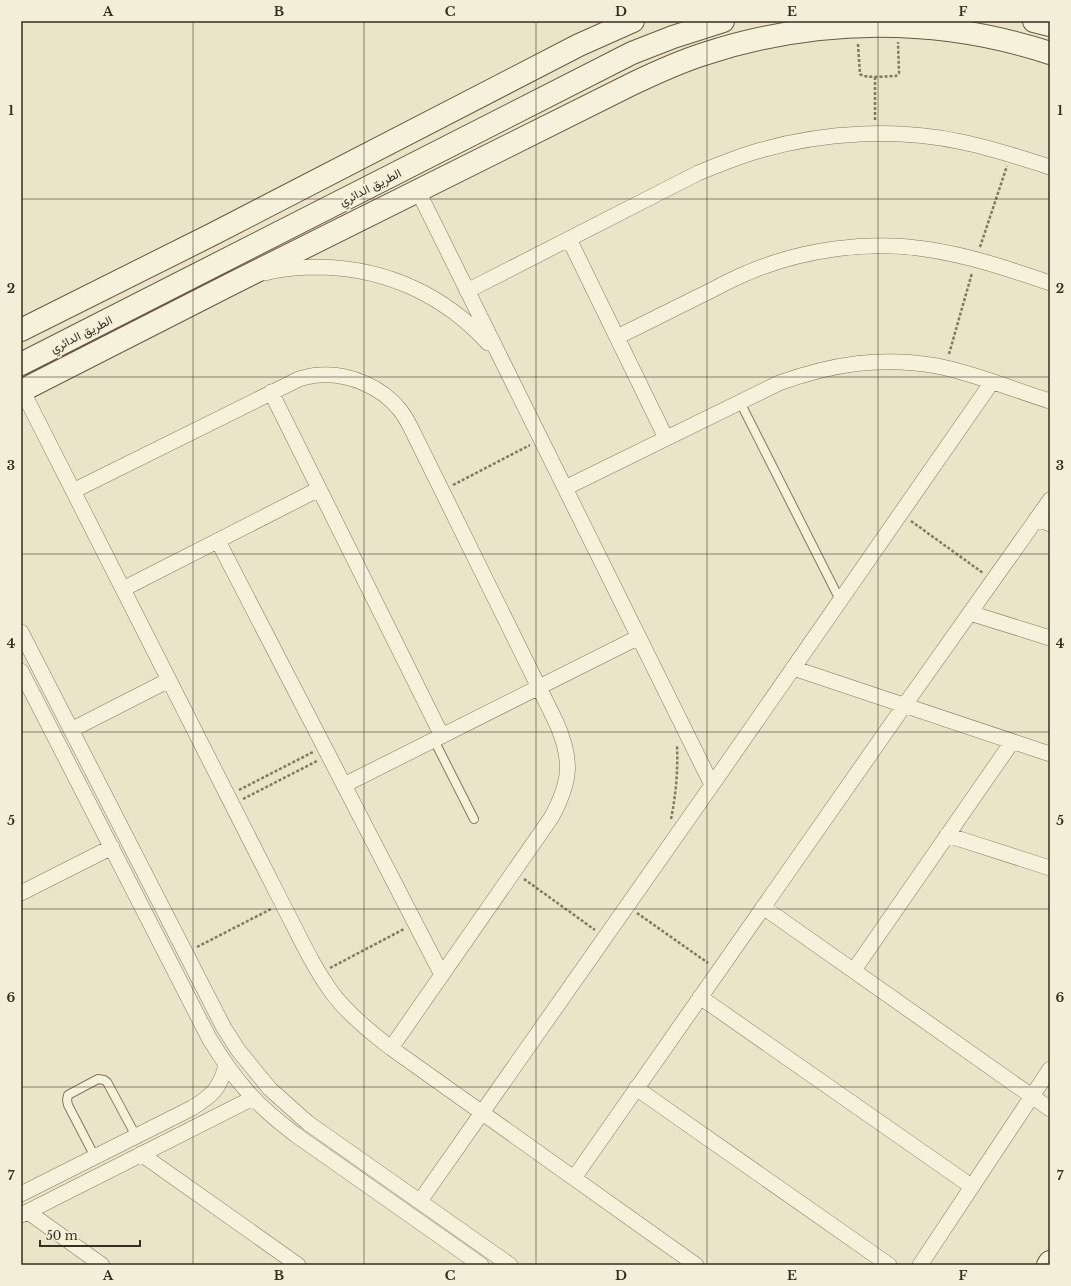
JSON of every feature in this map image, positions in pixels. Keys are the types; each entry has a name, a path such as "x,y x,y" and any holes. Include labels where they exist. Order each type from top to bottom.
{"main road":[{"path":"21,330 213,234 572,49 633,21"},
{"name":"الطريق الدائري","path":"21,364 632,53 673,37 723,21"},
{"path":"1034,21 1050,25"},
{"path":"22,391 235,282 606,97 667,68 703,54 779,34 856,26 928,27 964,32 1000,38 1050,53"},
{"path":"593,73 606,97"},
{"path":"213,234 226,260"}],"street":[{"path":"468,291 698,173 729,160 794,142 827,137 875,134 928,136 994,149 1050,167"},
{"path":"418,191 712,785"},
{"path":"569,239 666,438"},
{"path":"617,337 748,273 781,261 816,252 852,247 888,246 924,248 976,259 1050,283"},
{"path":"235,282 270,272 307,267 344,268 380,275 414,288 447,306 475,330 500,357"},
{"path":"565,488 778,383 809,372 841,365 872,362 905,362 937,366 965,373 1050,402"},
{"path":"73,491 299,379 321,375 343,376 364,383 383,394 399,410 411,428 540,687 564,740 568,761 567,781 561,801 551,818 391,1048"},
{"path":"420,1201 992,382"},
{"path":"22,391 282,903 320,974 333,994 370,1032 391,1048 696,1265"},
{"path":"271,392 438,738"},
{"path":"123,589 319,490"},
{"path":"574,1178 718,970 970,612 993,580 1043,522 1050,500"},
{"path":"218,541 442,975"},
{"path":"970,612 1050,638"},
{"path":"21,632 224,1028 250,1065 270,1089 308,1123 510,1265"},
{"path":"344,785 639,637"},
{"path":"793,668 1050,754"},
{"path":"21,671 209,1038 226,1066 253,1098 274,1118 481,1265"},
{"path":"71,730 169,680"},
{"path":"854,970 1012,742"},
{"path":"83,792 99,784"},
{"path":"947,835 1050,868"},
{"path":"21,893 112,847"},
{"path":"763,907 1050,1109"},
{"path":"700,997 972,1186"},
{"path":"21,1194 202,1102 213,1093 221,1082 226,1066"},
{"path":"920,1265 1050,1069"},
{"path":"636,1088 890,1265"},
{"path":"102,1265 24,1214 253,1098"},
{"path":"141,1154 298,1265"}],"lane":[{"path":"740,402 840,600"},
{"path":"438,738 474,818"},
{"path":"94,1157 68,1105 67,1100 68,1095 98,1078 107,1082 136,1136"}],"path":[{"path":"856,26 860,74 864,77 896,76 899,73 897,26"},
{"path":"875,76 875,134"},
{"path":"443,490 541,439"},
{"path":"901,513 993,580"},
{"path":"670,822 675,798 678,766 676,740"},
{"path":"230,800 326,751"},
{"path":"230,800 326,751"},
{"path":"513,872 605,937"},
{"path":"186,953 282,903"},
{"path":"627,906 718,970"},
{"path":"320,974 415,923"}]}
